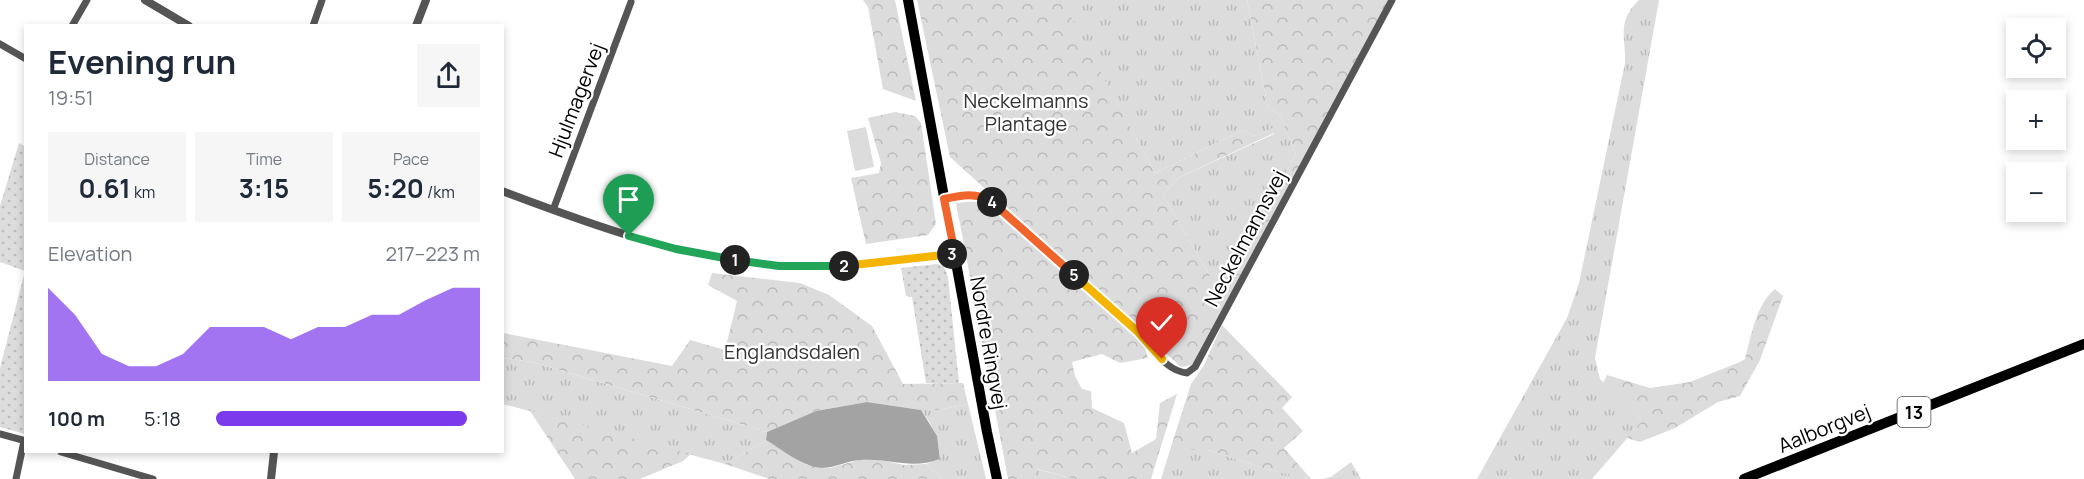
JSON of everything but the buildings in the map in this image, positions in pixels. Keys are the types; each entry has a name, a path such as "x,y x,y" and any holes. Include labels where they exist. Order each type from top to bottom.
{"main road":[{"name":"Nordre Ringvej","path":"908,0 997,479"},
{"name":"Aalborgvej","path":"1744,479 2084,344"}],"street":[{"path":"73,24 87,0"},
{"path":"146,0 186,24"},
{"path":"314,24 322,0"},
{"path":"417,24 426,0"},
{"name":"Neckelmannsvej","path":"944,199 975,195 986,198 996,205 1138,332 1171,368 1178,373 1186,373 1196,367 1392,0"},
{"name":"Hjulmagervej","path":"553,210 631,2"},
{"path":"0,44 24,58"},
{"path":"504,192 629,236 676,249 779,266 839,267 955,254"},
{"path":"0,434 24,441"},
{"path":"15,479 24,445"},
{"path":"64,453 153,479"},
{"path":"272,479 274,453"}],"green space":[{"path":"863,0 895,0 916,101 883,89 868,7"},
{"name":"Neckelmanns Plantage","path":"917,0 1065,0 1063,2 1155,173 1243,130 1254,136 1272,128 1274,133 1178,178 1163,195 1220,293 1296,154 1280,115 1268,108 1247,0 1390,0 1192,365 1181,367 950,157"},
{"path":"1247,0 1268,108 1280,115 1296,154 1220,293 1163,195 1178,178 1274,134 1272,129 1254,136 1243,130 1155,173 1062,1"},
{"path":"1639,0 1659,0 1595,358 1600,379 1642,421 1592,479 1477,479 1567,318 1579,283 1625,63 1625,23 1627,15"},
{"path":"895,112 915,116 921,123 936,224 928,235 866,244 851,178 879,173 881,163 868,118"},
{"path":"866,127 874,167 855,171 847,131"},
{"path":"19,143 24,146 24,271 0,262 0,206"},
{"path":"976,201 996,210 1045,257 1143,343 1148,358 1120,363 1102,354 1072,362 1075,376 1082,389 1091,391 1092,408 1124,423 1132,453 1156,439 1160,403 1177,394 1151,479 1074,479 1037,469 1035,479 1008,479 956,203"},
{"path":"937,264 944,266 948,277 959,383 926,383 912,297 906,296 901,268"},
{"name":"Englandsdalen","path":"712,273 800,283 829,295 872,326 903,384 963,383 968,404 937,410 921,410 867,402 816,411 767,432 532,362 504,358 504,333 672,366 690,340 725,350 737,301 708,285"},
{"path":"24,275 24,434 0,427 0,368"},
{"path":"1775,289 1783,296 1760,360 1740,396 1718,402 1675,428 1640,442 1627,438 1642,421 1603,383 1607,375 1650,388 1690,382 1740,362 1745,359 1752,331 1763,303"},
{"path":"1222,325 1292,397 1282,408 1303,431 1284,448 1311,479 1269,470 1208,450 1170,450 1191,384 1203,367"},
{"name":"Englandsdalen","path":"504,358 532,362 767,432 766,440 725,464 504,404"},
{"path":"968,404 986,479 942,479 926,464 940,459 935,433 921,410 937,410"},
{"path":"530,411 691,454 683,461 640,479 575,479"},
{"path":"766,440 807,465 830,468 859,460 880,460 904,465 926,464 942,479 769,479 725,464"},
{"path":"1170,450 1208,450 1269,470 1308,479 1161,479"},
{"path":"1351,462 1361,479 1322,479 1331,477"},
{"path":"1036,469 1074,479 1035,479"}],"shaded area":[{"path":"867,402 921,410 937,436 940,459 920,464 861,460 821,468 801,462 766,440 767,432 816,411"}],"route":[{"path":"629,236 676,249 779,266 839,267 955,254 944,199 975,195 986,198 996,205 1138,332 1162,359"}]}
